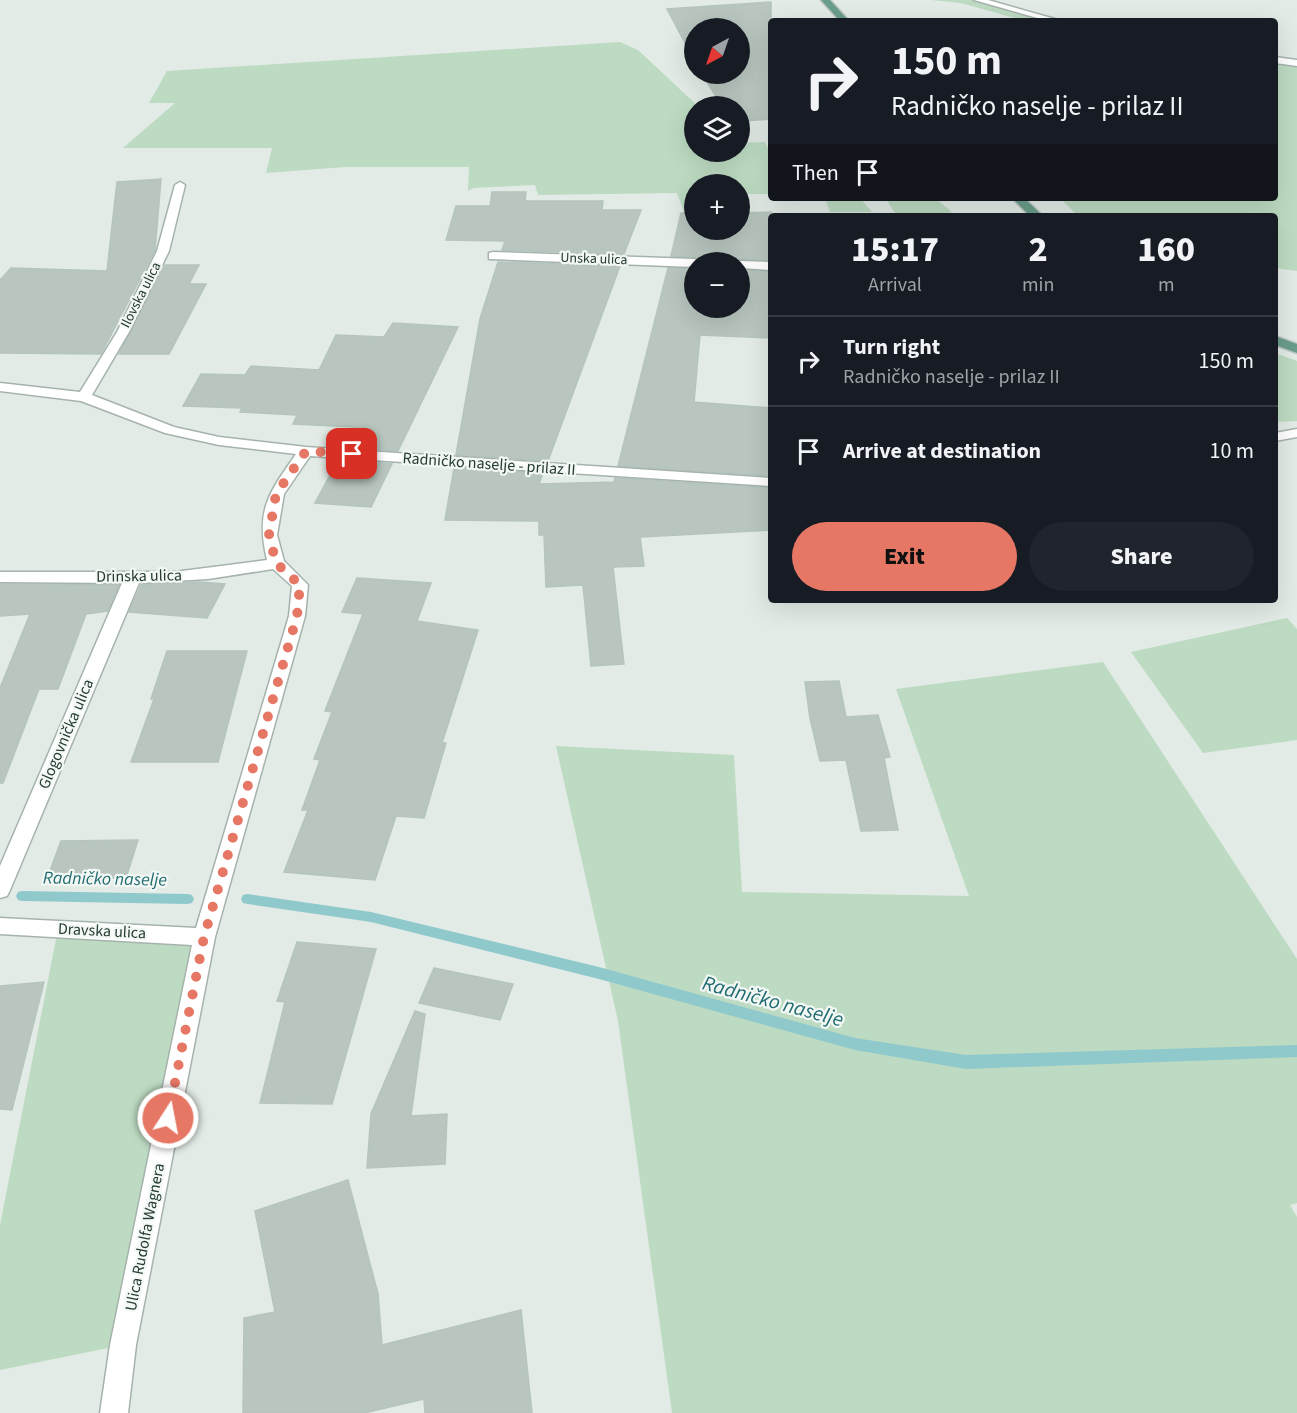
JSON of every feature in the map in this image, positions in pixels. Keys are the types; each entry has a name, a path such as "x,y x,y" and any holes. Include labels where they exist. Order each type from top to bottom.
{"main road":[{"path":"825,0 842,18"},
{"path":"1021,201 1034,213"},
{"path":"1278,341 1297,349"}],"street":[{"path":"978,0 1047,18"},
{"path":"1278,60 1297,63"},
{"name":"Ilovska ulica","path":"84,397 123,332 163,251 180,185"},
{"name":"Unska ulica","path":"493,256 684,263"},
{"path":"750,265 768,266"},
{"name":"Radničko naselje - prilaz II","path":"0,387 84,397 170,430 219,441 306,451 768,482"},
{"path":"1278,437 1297,434"},
{"path":"276,563 269,535 276,494 306,451"},
{"name":"Drinska ulica","path":"0,577 133,577 235,573 276,563"},
{"name":"Ulica Rudolfa Wagnera","path":"114,1413 123,1345 204,937 297,616 300,585 276,563"},
{"name":"Glogovnička ulica","path":"0,890 133,577"},
{"name":"Dravska ulica","path":"0,926 204,937"}],"green space":[{"path":"931,0 978,0 1047,18 1014,18 961,3"},
{"path":"620,42 638,50 687,96 684,96 684,162 750,162 750,143 765,142 768,148 768,194 750,194 750,174 684,174 684,212 677,193 538,195 535,185 473,188 468,191 469,167 346,167 266,173 272,148 123,148 175,103 149,103 167,71"},
{"path":"1278,60 1297,63 1297,271 1278,268 1278,213 1075,213 1063,201 1278,201"},
{"path":"826,201 863,201 872,212 830,212"},
{"path":"887,201 939,201 952,212 947,213 895,213"},
{"path":"1278,354 1297,361 1297,421 1278,422"},
{"path":"1287,618 1297,629 1297,740 1203,753 1131,652"},
{"path":"1103,662 1297,959 1297,1203 1290,1205 1297,1217 1297,1413 672,1413 618,1021 556,746 734,755 742,892 969,896 896,689"},
{"path":"58,929 204,937 123,1345 0,1370 0,1225"}],"building":[{"path":"771,2 771,18 768,18 768,119 750,121 750,96 716,96 708,84 750,84 750,18 684,18 684,41 667,9"},
{"path":"161,179 155,250 101,354 0,353 0,280 11,268 107,271 117,182"},
{"path":"492,192 526,192 525,201 603,201 602,210 641,210 624,254 502,250 505,241 446,240 456,206 490,206"},
{"path":"771,212 768,213 768,260 750,259 750,252 684,252 684,257 671,256 681,213 684,213 684,240 750,240 750,213"},
{"path":"498,262 620,266 548,461 456,455 480,319"},
{"path":"165,265 199,265 189,284 206,284 169,354 119,354"},
{"path":"668,268 684,269 684,318 750,318 750,271 768,272 768,338 700,335 694,402 768,408 768,476 618,466"},
{"path":"393,323 458,327 398,451 345,447 355,427 293,424 297,415 240,412 242,408 183,406 201,374 245,375 251,366 319,370 336,335 384,337"},
{"path":"338,460 392,464 371,507 315,503"},
{"path":"454,468 543,473 539,484 614,482 615,478 768,488 768,530 640,537 644,566 613,567 624,664 591,666 583,585 546,587 544,535 539,535 539,521 445,520"},
{"path":"357,578 431,583 417,621 478,630 442,743 446,743 424,818 396,816 375,880 284,872 308,810 302,810 320,760 314,759 332,712 325,711 363,614 342,612"},
{"path":"199,582 225,584 207,618 129,612 141,585"},
{"path":"0,584 119,585 108,611 86,614 58,689 39,689 3,783 0,783 0,688 30,614 0,616"},
{"path":"167,651 247,651 218,762 131,762 154,699 151,699"},
{"path":"839,681 846,717 878,715 890,757 884,758 898,830 861,831 846,760 820,761 810,718 805,682"},
{"path":"138,840 126,878 47,879 61,841"},
{"path":"297,942 376,949 332,1104 260,1103 285,1002 277,1001"},
{"path":"434,968 513,984 500,1020 419,1003"},
{"path":"44,982 12,1110 0,1109 0,986"},
{"path":"415,1011 425,1014 411,1116 447,1114 445,1164 367,1168 371,1114"},
{"path":"348,1180 378,1294 382,1345 521,1310 532,1413 425,1413 424,1399 364,1413 243,1413 244,1318 275,1312 255,1211"}],"waterway":[{"name":"Radničko naselje","path":"23,896 187,899"},
{"name":"Radničko naselje","path":"248,899 371,917 599,973 855,1044 966,1062 1297,1051"}],"route":[{"path":"168,1118 204,937 297,616 300,585 276,563 269,535 276,494 306,451 352,454"}]}
